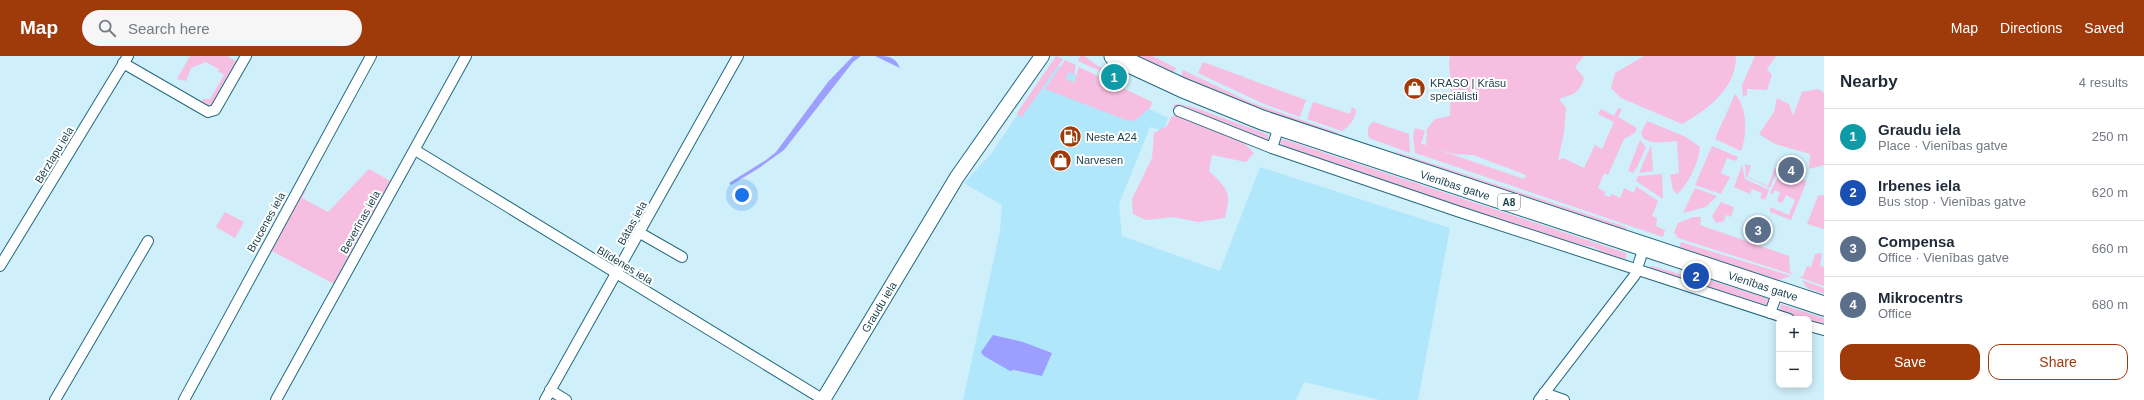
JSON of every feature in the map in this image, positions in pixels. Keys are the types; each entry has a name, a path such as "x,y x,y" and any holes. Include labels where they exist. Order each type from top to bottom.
{"highway":[{"name":"Vienības gatve","path":"1114,56 1184,88 1279,126 1824,306"}],"main road":[{"name":"Graudu iela","path":"823,400 957,177 1042,56"}],"street":[{"path":"126,60 208,112 215,110 246,56"},
{"name":"Brucenes iela","path":"184,400 371,56"},
{"name":"Beverīnas iela","path":"276,400 466,56"},
{"name":"Bātas iela","path":"545,400 738,56"},
{"name":"Bērzlapu iela","path":"0,266 126,60"},
{"path":"1179,111 1272,148 1457,211 1780,316"},
{"path":"1272,148 1279,126"},
{"name":"Blīdenes iela","path":"415,150 823,400"},
{"path":"640,233 682,257"},
{"path":"55,400 148,241"},
{"path":"1541,397 1630,281 1637,269 1644,247"},
{"path":"1770,313 1778,291"},
{"path":"1812,327 1824,330"},
{"path":"550,390 566,400"},
{"path":"1541,397 1564,400"}],"shaded area":[{"path":"190,56 227,56 239,63 211,108 199,105 203,99 210,99 224,75 218,71 219,69 206,62 191,68 186,81 177,79"},
{"path":"1056,56 1063,59 1021,118 1017,113"},
{"path":"1080,56 1084,56 1104,70 1103,72 1078,61"},
{"path":"1137,56 1152,56 1176,68 1174,73"},
{"path":"1450,56 1584,56 1575,67 1584,78 1580,87 1575,93 1559,99 1566,108 1564,133 1558,160 1563,158 1584,168 1595,145 1602,149 1614,122 1598,114 1601,109 1614,116 1618,108 1622,109 1618,117 1637,128 1635,133 1624,139 1608,175 1604,173 1598,188 1605,192 1604,195 1610,197 1612,194 1620,198 1624,188 1634,193 1636,186 1658,201 1652,216 1657,218 1656,226 1665,230 1663,237 1415,153 1413,135 1415,128 1425,131 1421,144 1426,145 1427,129 1435,119 1450,116 1451,85 1449,64","holes":["1433,148 1453,154 1473,155 1526,175 1524,179"]},
{"path":"1644,56 1736,56 1735,68 1731,78 1719,97 1711,105 1682,124 1621,98 1611,88 1615,73"},
{"path":"1755,56 1776,56 1767,69 1772,75 1767,90 1747,89 1747,95 1743,97 1742,85"},
{"path":"1065,60 1076,65 1074,75 1069,72 1066,79 1074,83 1079,67 1152,102 1151,107 1134,121 1126,120 1045,89"},
{"path":"1203,62 1241,76 1243,75 1243,77 1306,100 1300,117 1264,104 1198,73"},
{"path":"1052,63 1168,118 1163,131 1150,127 1119,204 1122,236 1220,271 1260,167 1450,228 1418,400 1380,400 1304,382 1296,400 963,400 1000,231 1002,205 964,183 991,154"},
{"path":"1183,70 1250,102 1339,133 1334,134 1255,107 1181,76"},
{"path":"1819,89 1824,93 1824,165 1809,169 1810,154 1775,144 1759,134 1774,112 1777,98 1789,104 1793,116 1802,92"},
{"path":"1735,94 1742,107 1745,122 1741,151 1715,139"},
{"path":"1313,102 1350,114 1352,107 1356,110 1355,116 1350,125 1342,131 1307,119"},
{"path":"1177,104 1193,107 1264,133 1268,135 1268,140 1203,119 1172,105"},
{"path":"1177,115 1243,142 1254,153 1246,162 1212,155 1209,171 1224,187 1228,196 1225,218 1198,222 1173,217 1146,220 1133,214 1132,199 1152,158 1154,133 1167,126 1172,116"},
{"path":"1647,121 1686,137 1700,147 1698,159 1692,173 1685,185 1677,194 1673,190 1670,175 1679,173 1677,141 1651,142 1646,140 1641,133"},
{"path":"1374,122 1409,134 1410,153 1369,138 1368,128"},
{"path":"1283,139 1626,253 1626,259 1606,254 1593,247 1570,243 1478,214 1286,147 1279,142"},
{"path":"1640,140 1646,147 1633,173 1628,171"},
{"path":"1651,145 1653,171 1639,173"},
{"path":"1712,146 1738,157 1736,161 1727,158 1721,173 1730,177 1721,194 1695,185"},
{"path":"1391,150 1626,227 1625,230 1402,155"},
{"path":"1745,164 1751,166 1747,177 1768,186 1775,168 1778,169 1770,188 1746,177"},
{"path":"1742,165 1745,179 1769,190 1765,200 1760,198 1762,193 1752,189 1750,194 1734,187"},
{"path":"369,169 392,182 334,284 272,251 268,252 304,190 307,189 302,198 328,212"},
{"path":"1781,170 1807,181 1791,220 1770,212 1770,207 1789,215 1795,200 1786,195 1782,203 1777,201 1780,192 1774,190 1773,194 1770,193"},
{"path":"1662,174 1663,199 1636,181 1638,176"},
{"path":"1695,188 1717,196 1706,207 1683,213"},
{"path":"1824,195 1824,229 1807,224 1818,196"},
{"path":"1721,202 1734,207 1731,217 1726,215 1724,221 1716,223 1712,216"},
{"path":"225,212 244,222 235,238 216,227"},
{"path":"1693,217 1701,217 1700,225 1789,256 1790,272 1794,275 1678,238 1674,232 1678,223"},
{"path":"1681,242 1791,276 1779,280 1679,248"},
{"path":"1822,253 1820,266 1824,267 1824,286 1799,277 1803,276 1807,266 1811,267 1815,254"},
{"path":"1652,266 1693,278 1698,276 1769,299 1767,306 1649,268"},
{"path":"1802,280 1824,288 1824,294 1807,288"},
{"path":"1781,304 1824,318 1824,328 1812,324 1812,316 1788,316 1782,314 1780,308"}],"water":[{"path":"853,56 861,56 853,62 784,150 759,168 731,185 729,183 776,152 828,82"},
{"path":"875,56 883,56 893,59 900,68"},
{"path":"993,335 1023,342 1052,353 1042,376 1014,370 1010,371 984,356 981,352"}],"place":[{"name":"Graudu iela","path":"1114,77"},
{"name":"KRASO | Krāsu speciālisti","path":"1414,89"},
{"name":"Neste A24","path":"1071,137"},
{"name":"Narvesen","path":"1060,160"},
{"name":"Mikrocentrs","path":"1791,170"},
{"name":"Compensa","path":"1758,230"},
{"name":"Irbenes iela","path":"1696,276"}]}
